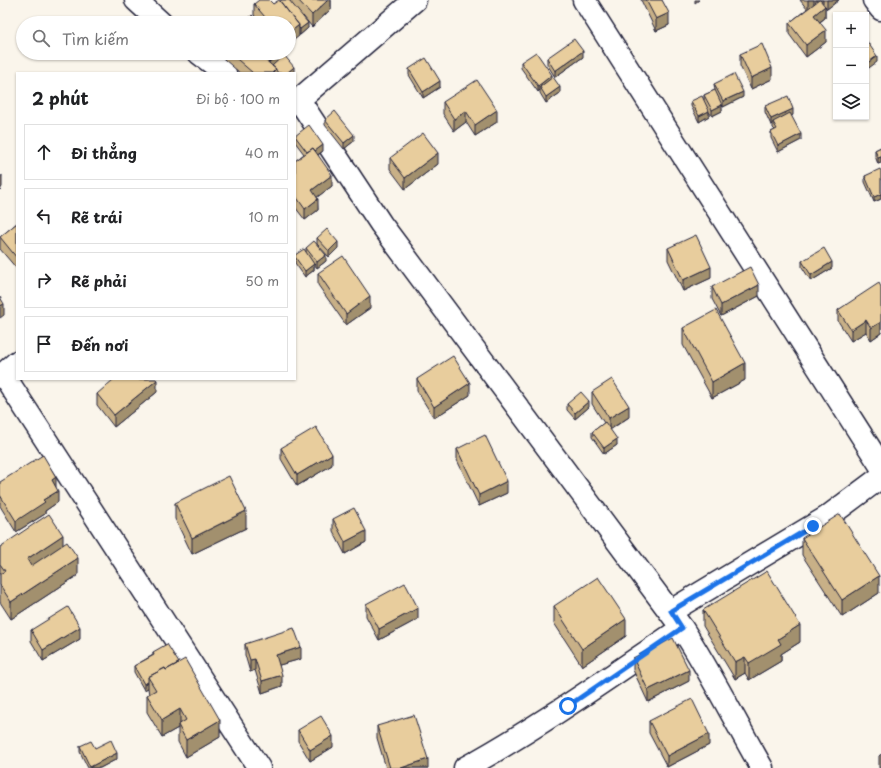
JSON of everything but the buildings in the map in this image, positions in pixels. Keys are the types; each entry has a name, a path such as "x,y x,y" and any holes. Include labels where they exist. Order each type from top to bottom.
{"street":[{"path":"136,0 153,16"},
{"path":"415,0 297,102 381,224 676,619 706,665 762,768"},
{"path":"584,0 881,466"},
{"path":"874,0 881,9"},
{"path":"208,60 224,72"},
{"path":"7,371 259,768"},
{"path":"465,768 543,723 676,619 826,518 881,477"}],"route":[{"path":"568,706 682,628 671,611 787,540 813,526"}]}
